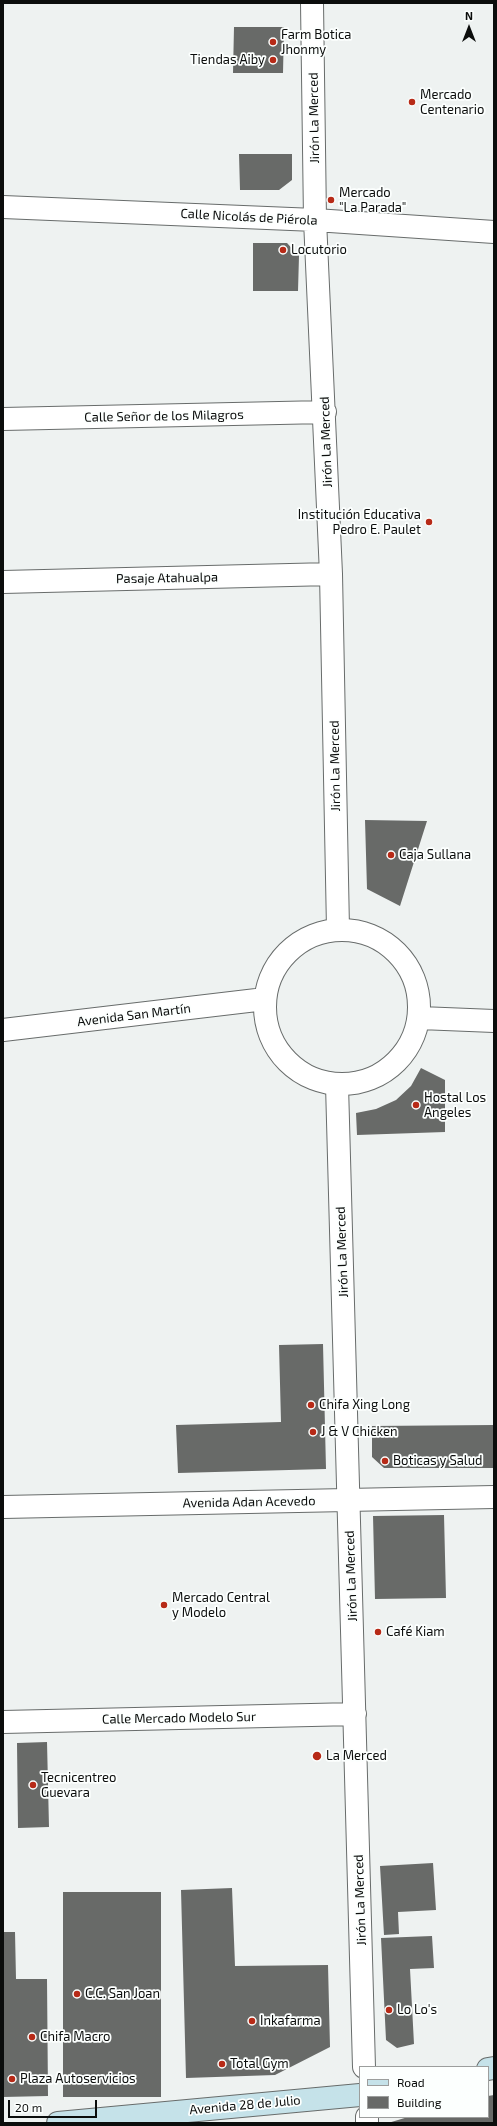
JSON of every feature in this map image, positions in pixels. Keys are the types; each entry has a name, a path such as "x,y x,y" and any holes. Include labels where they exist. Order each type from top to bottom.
{"main road":[{"name":"Avenida 28 de Julio","path":"58,2123 359,2095"}],"street":[{"name":"Jirón La Merced","path":"312,3 315,220 325,412 331,574 338,930"},
{"name":"Calle Nicolás de Piérola","path":"3,206 315,220 494,232"},
{"name":"Calle Señor de los Milagros","path":"3,419 325,412"},
{"name":"Pasaje Atahualpa","path":"3,582 331,574"},
{"path":"338,930 368,934 382,940 400,955 413,973 420,995 420,1018 413,1040 400,1060 382,1074 360,1083 337,1085 312,1079 292,1066 275,1047 266,1024 265,1000 270,978 281,959 292,949 316,933 338,930"},
{"name":"Avenida San Martín","path":"3,1030 265,1000"},
{"path":"420,1018 494,1021"},
{"name":"Jirón La Merced","path":"337,1085 364,2066"},
{"name":"Avenida Adan Acevedo","path":"3,1507 494,1497"},
{"name":"Calle Mercado Modelo Sur","path":"3,1722 355,1714"}],"building":[{"path":"234,27 284,27 283,73 233,73"},
{"path":"239,154 292,154 292,180 279,190 240,190"},
{"path":"253,243 287,243 299,256 298,291 253,291"},
{"name":"Caja Sullana","path":"365,820 427,821 400,906 367,889"},
{"name":"Hostal Los Angeles","path":"421,1068 445,1080 445,1132 357,1135 356,1113 376,1109 396,1100 411,1086"},
{"path":"323,1344 326,1469 178,1473 176,1425 281,1422 279,1345"},
{"path":"494,1425 494,1468 384,1468 372,1457 372,1426"},
{"path":"444,1515 446,1598 375,1599 373,1516"},
{"name":"Tecnicentreo Guevara","path":"47,1742 49,1827 18,1828 17,1743"},
{"path":"433,1863 436,1910 398,1912 399,1934 384,1935 380,1866"},
{"path":"232,1888 235,1966 328,1965 330,2047 275,2075 186,2078 181,1890"},
{"path":"63,1892 161,1892 161,2097 63,2097"},
{"name":"Chifa Macro","path":"3,1932 15,1932 16,1979 47,1979 48,2096 3,2097"},
{"path":"432,1936 434,1968 410,1969 414,2044 397,2048 386,2040 381,1938"},
{"path":"494,2095 494,2123 388,2123 405,2118 489,2118 489,2096"}],"place":[{"name":"Farm Botica Jhonmy","path":"273,42"},
{"name":"Tiendas Aiby","path":"273,60"},
{"name":"Mercado Centenario","path":"412,102"},
{"name":"Mercado \"La Parada\"","path":"331,200"},
{"name":"Locutorio","path":"283,250"},
{"name":"Institución Educativa Pedro E. Paulet","path":"429,522"},
{"name":"Caja Sullana","path":"391,855"},
{"name":"Hostal Los Angeles","path":"416,1105"},
{"name":"Chifa Xing Long","path":"311,1405"},
{"name":"J & V Chicken","path":"313,1432"},
{"name":"Boticas y Salud","path":"385,1461"},
{"name":"Mercado Central y Modelo","path":"164,1605"},
{"name":"Café Kiam","path":"378,1632"},
{"name":"La Merced","path":"317,1756"},
{"name":"Tecnicentreo Guevara","path":"33,1785"},
{"name":"C.C. San Joan","path":"77,1994"},
{"name":"Lo Lo's","path":"389,2010"},
{"name":"Inkafarma","path":"252,2021"},
{"name":"Chifa Macro","path":"32,2037"},
{"name":"Total Gym","path":"222,2064"},
{"name":"Plaza Autoservicios","path":"12,2079"}]}
